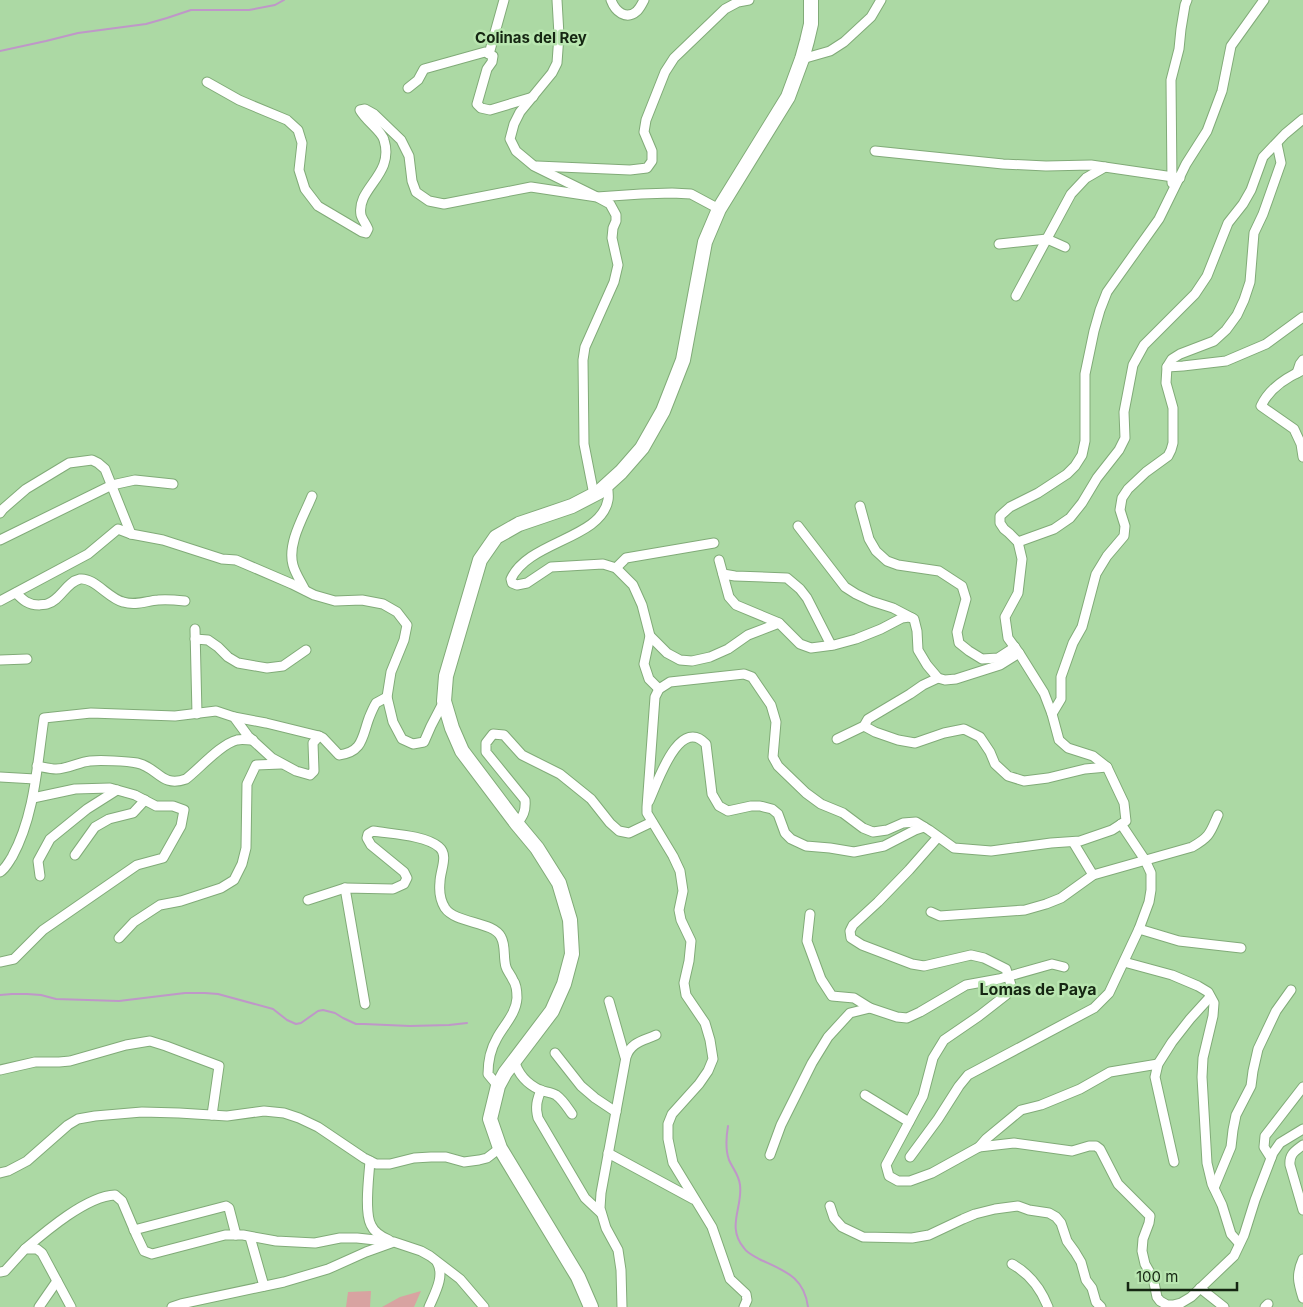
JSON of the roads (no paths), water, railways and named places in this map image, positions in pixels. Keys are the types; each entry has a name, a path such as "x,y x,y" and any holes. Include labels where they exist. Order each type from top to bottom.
{"main road":[{"path":"591,1307 578,1277 500,1148 490,1120 498,1086 505,1073 552,1011 564,984 572,954 570,920 559,884 537,848 462,751 452,728 444,701 446,676 480,560 496,537 518,524 572,506 599,492 621,472 642,448 663,411 683,360 705,242 720,209 788,97 802,59 811,24 811,0"}],"street":[{"path":"504,0 490,54 492,62 487,69 477,104 481,108 490,110 533,97"},
{"path":"557,0 559,35 557,63 552,73 520,112 510,139 516,151 534,166 610,204 616,215 612,238 618,265 614,282 585,347 583,360 584,444 594,495"},
{"path":"611,0 615,9 629,16 636,12 644,0"},
{"path":"534,166 630,170 647,168 652,161 652,151 644,132 646,120 665,72 674,58 725,9 738,2 749,0"},
{"path":"802,59 830,51 844,42 871,17 881,0"},
{"path":"744,1307 747,1300 746,1294 730,1279 712,1227 673,1163 668,1139 668,1124 672,1114 699,1084 708,1071 713,1059 705,1023 686,995 684,983 689,961 690,941 679,910 683,891 680,871 647,814 655,697 659,689 670,682 744,674 752,678 771,705 776,722 773,757 778,766 806,793 821,804 843,813 863,828 872,832 916,822 954,848 991,852 1051,843 1080,841 1112,830 1126,821 1124,803 1107,767 1093,756 1068,748 1059,740 1044,693 1008,638 1005,617 1018,593 1022,559 1018,542 1004,529 1000,523 1000,516 1010,507 1038,493 1067,474 1082,455 1085,441 1085,374 1100,310 1107,292 1159,219 1173,192 1175,178 1171,80 1180,49 1181,29 1187,0"},
{"path":"1175,178 1207,131 1222,90 1232,46 1264,0"},
{"path":"408,88 418,80 424,69 486,52 490,54"},
{"path":"208,82 239,100 287,120 298,130 302,143 299,170 305,189 318,206 366,233 368,229 362,216 362,198 385,164 386,151 384,138 360,110 365,109 374,114 401,140 409,156 412,182 416,192 429,200 444,204 531,187 597,197 641,194 691,194 720,209"},
{"path":"1018,542 1054,529 1070,518 1119,450 1124,438 1124,412 1133,365 1144,345 1195,294 1207,276 1228,223 1251,190 1264,157 1285,134 1303,119"},
{"path":"1052,714 1061,699 1060,677 1082,627 1096,574 1107,556 1124,536 1125,526 1120,510 1122,498 1128,489 1146,472 1168,456 1171,450 1173,443 1173,408 1166,383 1167,367 1172,359 1180,354 1214,341 1226,330 1244,300 1250,282 1254,233 1263,214 1281,163 1276,144"},
{"path":"875,151 1003,164 1046,166 1091,165 1175,178"},
{"path":"1016,296 1071,194 1086,178 1105,167"},
{"path":"999,244 1047,239 1065,247"},
{"path":"1167,367 1226,361 1266,344 1303,317"},
{"path":"1303,360 1300,364 1300,372 1278,385 1265,398 1261,406 1294,429 1301,444 1303,457"},
{"path":"0,513 26,489 68,463 92,460 98,462 105,469 131,534"},
{"path":"0,540 112,485 135,480 173,484"},
{"path":"608,485 609,498 599,518 578,533 536,553 523,562 510,579 512,583 517,585 527,583 551,567 603,564 616,568 633,585 642,605 650,636 644,664 649,679 659,689"},
{"path":"305,591 292,564 292,546 312,496"},
{"path":"860,506 869,539 876,551 887,561 898,565 939,571 962,586 966,599 957,632 959,643 982,659 998,658 1017,650"},
{"path":"798,526 846,587 856,594 893,608 914,619 918,650 938,678 945,680 956,679 1000,665 1017,650"},
{"path":"0,602 88,554 118,529 131,534 163,540 222,559 236,560 314,595 335,600 362,600 382,604 397,612 407,625 404,640 391,672 387,698 393,722 402,739 413,744 424,742 430,726 444,701"},
{"path":"616,568 626,558 714,543"},
{"path":"719,560 729,597 736,605 779,623 800,644 811,648 856,639 902,618 909,617 914,619"},
{"path":"723,574 787,578 800,588 807,598 831,645"},
{"path":"16,593 25,602 34,605 47,604 58,597 72,582 82,579 92,581 111,597 123,602 138,604 157,600 185,601"},
{"path":"650,636 667,653 680,660 692,661 710,657 728,649 748,635 779,623"},
{"path":"197,714 195,634 218,646 228,657 238,663 267,668 283,666 306,650"},
{"path":"0,660 27,659"},
{"path":"837,740 864,726 868,719 923,685 938,678"},
{"path":"0,872 5,869 15,852 26,826 44,718 91,713 175,716 216,711 234,717 319,736 339,755 348,754 359,747 376,703 387,698"},
{"path":"234,717 252,740 272,758 296,771 310,775 314,771 313,743 319,736"},
{"path":"864,726 890,738 915,743 944,733 964,729 980,736 995,764 1008,776 1024,781 1048,778 1085,769 1107,767"},
{"path":"517,824 526,808 525,800 486,752 486,743 494,734 504,735 522,755 560,774 590,799 610,823 620,831 629,833 652,822"},
{"path":"647,807 670,754 681,742 692,737 702,739 706,744 712,794 719,806 728,811 751,806 772,809 778,814 785,833 791,839 806,846 854,852 884,846 924,827"},
{"path":"37,766 57,769 91,761 134,763 146,766 172,782 186,779 230,742 252,740"},
{"path":"119,938 134,922 160,904 181,901 221,888 234,880 242,864 246,848 247,784 256,765 284,764"},
{"path":"0,776 35,779"},
{"path":"0,962 14,959 43,930 137,865 163,858 182,826 184,810 173,806 156,806 135,795 110,788 75,789 32,798"},
{"path":"40,876 38,860 50,839 87,809 117,790"},
{"path":"75,855 96,827 109,819 132,813 145,800"},
{"path":"930,912 940,916 1025,910 1046,904 1061,898 1093,875 1192,847 1204,841 1210,834 1218,815"},
{"path":"910,1157 968,1075 1094,1008 1109,993 1139,929 1149,902 1151,890 1151,874 1145,860 1121,824"},
{"path":"308,900 345,888 393,889 404,884 407,878 404,872 371,845 368,834 373,831 427,839 440,848 444,857 440,882 441,899 446,910 460,918 496,930 502,938 506,967 514,982 517,996 516,1007 510,1020 496,1038 488,1058 488,1074 498,1086"},
{"path":"938,837 878,902 853,925 850,931 851,938 880,953 924,966 971,955 984,958 1006,969 1011,985 1006,995 944,1040 933,1058 923,1096 886,1166 889,1176 898,1181 910,1182 932,1173 979,1147 1020,1110 1041,1105 1072,1092 1110,1072 1158,1064"},
{"path":"1073,842 1093,875"},
{"path":"345,888 365,1004"},
{"path":"810,914 807,941 821,979 832,996 854,998 870,1008 897,1017 907,1018 920,1012 966,985 1052,964 1064,967"},
{"path":"1139,929 1179,941 1241,948"},
{"path":"1124,962 1172,975 1198,986 1208,992 1214,1003 1203,1058 1202,1077 1207,1163 1231,1234 1239,1243"},
{"path":"1214,1188 1231,1147 1236,1115 1250,1086 1258,1048 1276,1011 1290,990"},
{"path":"1174,1162 1155,1077 1158,1064 1172,1042 1210,997"},
{"path":"609,1001 626,1057"},
{"path":"770,1155 781,1125 812,1063 828,1037 850,1013 870,1008"},
{"path":"622,1307 621,1270 618,1250 606,1228 600,1208 600,1193 628,1050 635,1044 656,1035"},
{"path":"0,1070 35,1062 70,1061 126,1045 150,1042 219,1066 212,1115"},
{"path":"555,1053 581,1086 616,1112"},
{"path":"514,1060 517,1070 527,1082 541,1090 554,1094 572,1114"},
{"path":"1271,1158 1264,1147 1265,1136 1303,1087"},
{"path":"541,1090 536,1110 538,1118 585,1198 602,1213"},
{"path":"864,1095 909,1122"},
{"path":"0,1173 27,1161 68,1125 78,1119 142,1112 226,1116 264,1111 284,1113 318,1127 376,1164 390,1164 414,1158 431,1157 446,1157 464,1162 487,1158 500,1148"},
{"path":"979,1147 1014,1143 1072,1150 1089,1146 1096,1146 1100,1149 1118,1184 1150,1216 1143,1239 1142,1251 1145,1264 1153,1278 1157,1297 1167,1305 1173,1305 1191,1297 1234,1256 1244,1235 1271,1158 1280,1142 1303,1130"},
{"path":"1303,1145 1293,1153 1290,1159 1303,1210"},
{"path":"608,1153 696,1200"},
{"path":"370,1161 368,1216 371,1226 380,1236 421,1251 437,1262 460,1279 484,1307"},
{"path":"0,1272 4,1271 25,1249 50,1228 89,1203 115,1195 122,1201 144,1251 152,1254 224,1235 315,1243 340,1238 394,1242"},
{"path":"134,1230 226,1206 229,1208 236,1235"},
{"path":"830,1206 834,1218 842,1227 863,1237 912,1238 929,1235 975,1214 1018,1206 1049,1213 1056,1216 1061,1223 1067,1241 1081,1262 1086,1280 1092,1288 1096,1302 1101,1307"},
{"path":"250,1237 264,1286"},
{"path":"172,1307 284,1282 328,1270 366,1252 394,1242"},
{"path":"25,1249 37,1249 42,1253 48,1261 71,1307"},
{"path":"1303,1259 1298,1275 1303,1298"},
{"path":"429,1307 440,1276 440,1267 437,1262"},
{"path":"1012,1264 1031,1277 1048,1307"},
{"path":"39,1307 57,1281"},
{"path":"1200,1288 1224,1307"}],"waterway":[{"path":"0,51 78,33 146,24 191,10 249,10 275,5 284,0"},
{"path":"0,995 27,994 56,999 119,1001 185,993 205,993 218,994 273,1009 287,1020 296,1024 323,1010 335,1013 356,1024 410,1026 467,1023"},
{"path":"728,1126 727,1152 740,1185 736,1217 736,1232 739,1240 749,1253 784,1271 797,1281 806,1297 808,1307"}],"district":[{"name":"Colinas del Rey","path":"531,38"},
{"name":"Lomas de Paya","path":"1038,989"}]}
